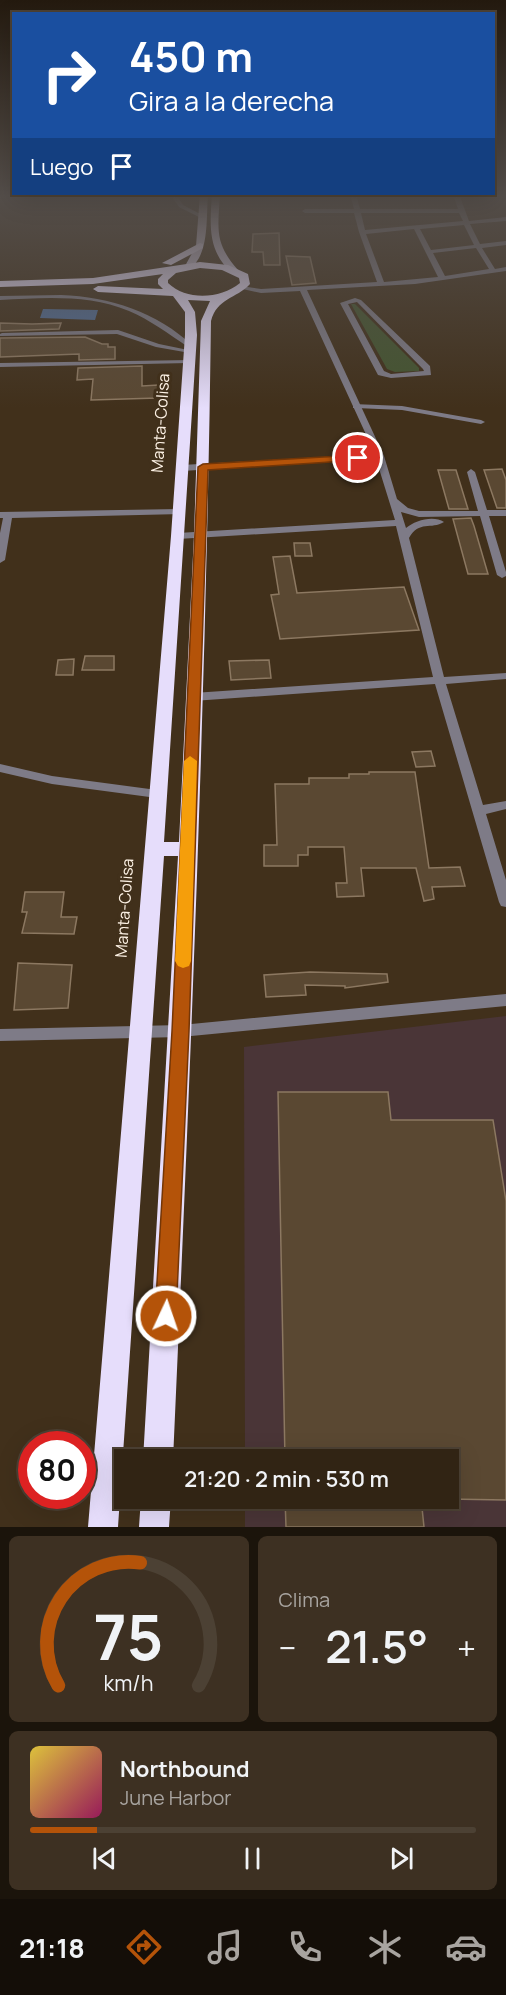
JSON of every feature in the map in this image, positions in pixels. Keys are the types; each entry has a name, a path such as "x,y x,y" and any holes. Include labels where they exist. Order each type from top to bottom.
{"highway":[{"path":"134,275 161,265"},
{"path":"0,284 85,281 209,265"},
{"path":"159,1449 181,1031 201,535 206,321 208,309 213,303 245,284 244,276 234,270 214,265"},
{"name":"Manta-Colisa","path":"104,1527 190,353 188,305 163,284 163,279 166,275 185,267"},
{"path":"0,290 123,290 205,297 229,294"},
{"path":"123,290 173,307 190,321"},
{"path":"153,849 187,849"},
{"path":"154,1527 155,1509"}],"main road":[{"path":"228,265 234,270"}],"street":[{"path":"374,265 381,284"},
{"path":"436,265 443,279"},
{"path":"490,265 494,271"},
{"path":"241,288 261,291 381,284 443,279 506,268"},
{"path":"340,287 351,300 359,301 427,368 428,373 391,376 381,373 344,303 351,300"},
{"path":"303,289 380,456 404,538 440,682 506,902"},
{"path":"182,468 380,456"},
{"path":"471,471 501,575"},
{"path":"393,500 414,513 435,518 484,518 506,521"},
{"path":"0,560 4,515 179,512"},
{"path":"484,518 506,513"},
{"path":"404,538 411,527 435,518"},
{"path":"178,536 400,523"},
{"path":"193,698 440,682 506,675"},
{"path":"0,768 52,780 157,794"},
{"path":"478,810 506,805"},
{"path":"0,1035 181,1031 506,1000"}],"lane":[{"path":"0,298 68,297 122,306 147,318 190,353"},
{"path":"2,335 118,332 158,346 190,353"},
{"path":"0,365 190,353"},
{"path":"356,406 402,408 481,422"}],"shaded area":[{"path":"506,1016 506,1527 245,1527 245,1509 459,1509 459,1449 245,1449 244,1047"}],"green space":[{"path":"351,304 355,304 419,368 419,371 395,372 387,369"}],"water":[{"path":"43,309 98,310 95,320 40,318"}],"building":[{"path":"288,265 312,265 316,283 292,285"},
{"path":"0,323 61,323 59,329 0,331"},
{"path":"85,337 108,344 108,347 115,347 115,359 79,360 79,354 0,357 0,338"},
{"path":"142,366 142,386 158,385 158,398 91,400 93,379 77,380 78,368"},
{"path":"502,469 506,480 506,508 497,508 484,470"},
{"path":"438,470 456,470 468,509 449,509"},
{"path":"471,518 488,574 468,574 453,519"},
{"path":"294,543 310,543 312,556 295,556"},
{"path":"290,556 297,593 404,587 419,630 280,639 271,595 279,594 273,557"},
{"path":"85,656 114,656 114,670 82,670"},
{"path":"74,659 73,675 56,675 58,660"},
{"path":"269,660 271,678 231,680 229,661"},
{"path":"431,751 435,766 416,767 412,752"},
{"path":"369,772 415,772 429,868 460,867 465,886 432,887 434,899 424,901 416,868 361,868 364,896 337,897 336,883 347,883 344,847 308,847 308,855 298,855 298,866 264,866 264,845 277,845 275,784 309,784 309,778 349,778 349,774 369,774"},
{"path":"25,892 64,892 61,917 77,917 74,934 22,933 27,912 22,912"},
{"path":"18,963 72,965 68,1008 14,1010"},
{"path":"310,972 387,974 388,982 345,988 345,986 305,985 306,995 266,997 264,975"},
{"path":"278,1092 388,1092 391,1120 493,1120 506,1201 506,1500 459,1499 459,1449 285,1449"},
{"path":"285,1509 422,1509 424,1527 286,1527"}],"slow traffic":[{"path":"183,961 190,761"}],"route":[{"path":"166,1316 181,1031 203,467 358,458"}]}
